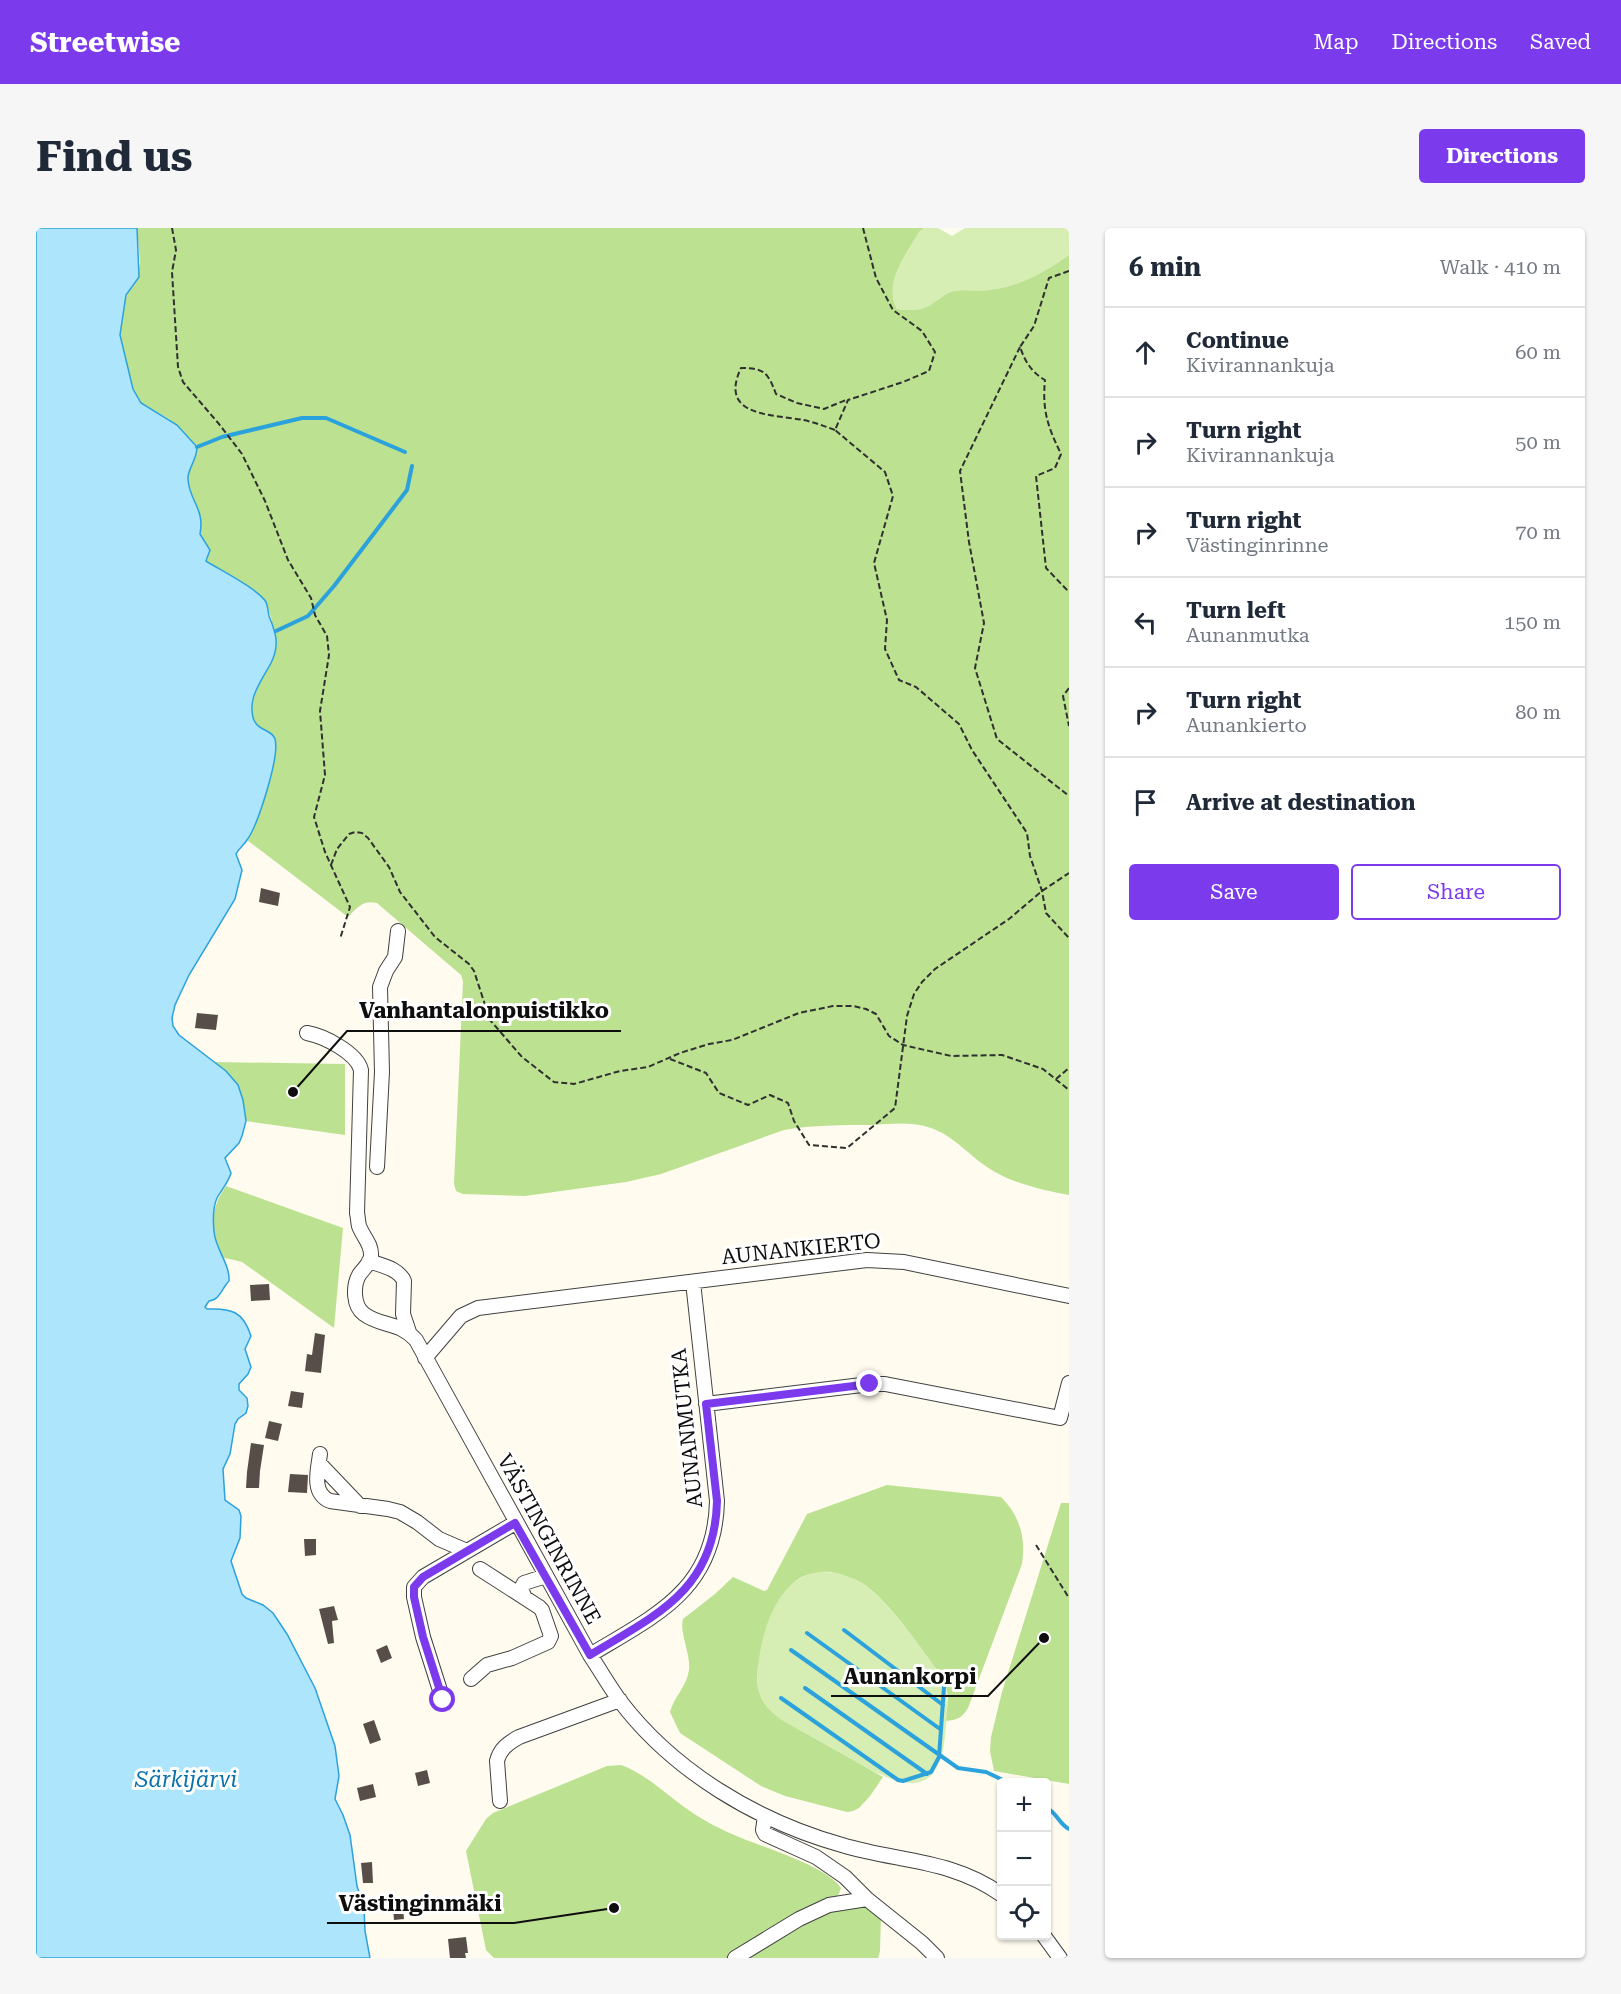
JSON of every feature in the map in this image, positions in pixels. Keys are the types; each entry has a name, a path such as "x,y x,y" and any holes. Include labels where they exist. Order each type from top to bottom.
{"street":[{"path":"377,1167 382,1072 380,987 386,970 395,957 398,931"},
{"path":"307,1033 337,1045 359,1064 361,1070 357,1213 360,1228 370,1247 369,1261 357,1281 355,1296 358,1309 368,1316 409,1332"},
{"path":"360,1101 382,1072"},
{"name":"AUNANKIERTO","path":"425,1358 457,1319 471,1310 880,1259 1069,1296"},
{"path":"369,1261 393,1269 402,1276 404,1321 409,1332"},
{"name":"AUNANMUTKA","path":"590,1655 660,1613 687,1588 705,1557 715,1525 717,1501 693,1282"},
{"name":"VÄSTINGINRINNE","path":"409,1332 416,1340 515,1523 590,1655 620,1700 651,1736 696,1774 734,1801 765,1816 843,1846 948,1868 972,1877 997,1892"},
{"path":"706,1404 885,1384 1060,1418 1069,1383"},
{"path":"360,1506 319,1459 317,1488 321,1497 330,1501 360,1506 388,1509 400,1512 439,1539 467,1551"},
{"path":"443,1700 423,1637 413,1592 419,1580 515,1523"},
{"path":"471,1679 487,1665 512,1658 549,1642 551,1632 542,1610 480,1569"},
{"path":"525,1598 521,1589 524,1583 546,1576"},
{"path":"500,1801 497,1761 505,1746 519,1737 620,1700"},
{"path":"765,1816 763,1830 765,1834 816,1857 845,1877 867,1899 922,1943 937,1958"},
{"path":"735,1958 799,1919 830,1905 867,1899"},
{"path":"1047,1940 1060,1958"}],"path":[{"path":"172,228 176,250 172,272 178,368 183,382 242,454 253,474 288,560 311,598 315,615 327,636 329,655 320,711 325,775 314,817 330,865 350,908 340,939"},
{"path":"864,228 876,278 893,310 922,331 935,352 929,371 824,409 797,403 776,394 769,376 758,368 741,368 734,383 737,398 751,410 774,417 804,420 835,430 885,472 893,496 873,563 887,620 885,649 899,680 916,687 959,724 972,750 1026,832 1030,856 1042,891 1046,913 1069,938"},
{"path":"1069,271 1049,278 1034,326 1020,347 960,471 969,542 984,623 975,668 997,739 1069,796"},
{"path":"1020,347 1025,360 1036,375 1045,380 1043,401 1048,427 1061,454 1054,468 1036,476 1046,568 1069,592"},
{"path":"835,430 848,400"},
{"path":"1069,688 1063,696 1069,726"},
{"path":"330,865 337,849 349,834 362,833 368,838 389,867 400,892 435,937 469,964 474,971 489,1020 522,1057 554,1082 574,1084 620,1071 648,1067 709,1044 732,1040 799,1013 833,1006 866,1009 876,1014 889,1036 903,1045 951,1056 1002,1055 1043,1069 1069,1090"},
{"path":"670,1059 706,1073 719,1093 748,1105 770,1095 788,1103 794,1121 809,1145 847,1148 895,1108 907,1016 914,994 922,982 935,969 1009,919 1042,891 1069,873"},
{"path":"1056,1079 1069,1068"},
{"path":"1036,1545 1069,1598"}],"green space":[{"path":"137,228 924,228 908,250 894,279 893,299 897,309 908,310 927,307 953,292 1010,286 1041,273 1069,255 1069,1195 1016,1182 996,1173 939,1131 916,1124 838,1125 784,1130 661,1174 626,1182 525,1196 463,1194 456,1191 454,1184 463,981 461,975 377,903 364,903 348,917 247,840 263,803 274,760 273,736 257,726 253,720 251,706 257,690 272,621 264,600 244,583 207,561 210,550 200,534 199,511 188,479 197,447 169,419 140,402 133,389 120,335 124,303 129,289 135,284 140,263"},
{"path":"924,228 938,228 952,236 965,228 1069,228 1069,255 1041,273 1011,286 953,292 923,308 897,309 893,299 894,278 919,232"},
{"path":"214,1062 345,1064 345,1135 246,1121 243,1100"},
{"path":"226,1186 343,1228 334,1328 242,1262 221,1257 215,1238 213,1220 220,1195"},
{"path":"887,1485 1001,1497 1013,1512 1020,1528 1023,1545 1022,1564 968,1708 961,1716 950,1721 946,1721 948,1698 945,1681 917,1642 873,1591 853,1578 836,1573 819,1572 793,1583 783,1594 774,1607 763,1637 757,1674 759,1691 767,1707 782,1720 883,1777 859,1808 847,1812 785,1796 761,1786 680,1733 670,1712 686,1681 689,1670 683,1619 733,1577 764,1591 767,1590 807,1514"},
{"path":"1061,1503 1069,1503 1069,1784 1051,1781 1051,1778 1034,1778 994,1771 990,1751 991,1737 1002,1692"},
{"path":"814,1572 828,1572 851,1577 877,1595 902,1623 945,1681 947,1715 941,1759 933,1774 922,1781 909,1783 895,1780 863,1766 782,1720 763,1701 758,1686 758,1660 769,1617 780,1595 787,1587"},
{"path":"621,1765 648,1780 713,1825 822,1872 841,1888 838,1896 733,1958 494,1958 486,1950 466,1851 486,1819 493,1813 607,1766"},
{"path":"842,1906 867,1907 881,1916 878,1958 747,1958 799,1923"}],"water":[{"name":"Särkijärvi","path":"36,228 137,228 139,277 126,295 120,335 133,389 141,403 177,425 197,447 188,479 199,511 200,534 210,550 206,561 262,597 266,602 275,634 274,657 252,703 255,722 275,739 276,748 271,774 252,832 236,854 242,870 235,899 189,975 175,1005 172,1018 173,1026 179,1035 226,1071 238,1085 246,1121 239,1143 225,1158 231,1173 217,1198 214,1210 215,1238 229,1274 229,1281 218,1296 209,1301 205,1307 223,1309 240,1316 251,1336 245,1349 251,1367 239,1384 239,1390 247,1398 248,1406 246,1413 235,1424 230,1454 223,1469 225,1500 239,1510 241,1516 240,1538 231,1561 242,1594 273,1613 287,1634 315,1688 335,1746 339,1776 335,1799 350,1835 357,1886 364,1908 370,1958 36,1958"}],"building":[{"path":"261,888 280,893 278,906 259,902"},
{"path":"197,1013 218,1015 216,1030 195,1028"},
{"path":"269,1284 270,1300 251,1301 250,1285"},
{"path":"315,1333 325,1335 321,1373 305,1371 307,1354 312,1355"},
{"path":"291,1391 304,1393 302,1408 288,1406"},
{"path":"269,1421 282,1424 278,1441 265,1438"},
{"path":"251,1443 264,1445 259,1488 246,1488"},
{"path":"290,1474 308,1475 307,1493 288,1492"},
{"path":"304,1539 316,1539 316,1555 305,1556"},
{"path":"334,1606 338,1620 332,1621 334,1643 328,1644 319,1609"},
{"path":"387,1645 392,1658 381,1663 376,1650"},
{"path":"374,1720 381,1740 370,1744 363,1724"},
{"path":"427,1770 430,1783 418,1786 415,1773"},
{"path":"373,1784 376,1797 360,1801 357,1788"},
{"path":"372,1862 373,1883 363,1883 361,1863"},
{"path":"403,1908 404,1919 394,1920 393,1909"},
{"path":"466,1937 468,1953 465,1953 466,1958 450,1958 448,1939"}],"waterway":[{"path":"197,447 222,437 302,418 326,418 405,452"},
{"path":"276,631 308,616 334,586 407,490 412,466"},
{"path":"844,1630 943,1705"},
{"path":"807,1633 940,1729"},
{"path":"791,1650 958,1768 986,1772 999,1778"},
{"path":"781,1698 898,1780 903,1781 931,1772 939,1757 944,1687"},
{"path":"805,1688 927,1774"},
{"path":"1051,1811 1069,1829"}],"place":[{"name":"Vanhantalonpuistikko","path":"293,1092"},
{"name":"Aunankorpi","path":"1044,1638"},
{"name":"Västinginmäki","path":"614,1908"}],"route":[{"path":"443,1700 423,1637 413,1592 416,1583 423,1577 515,1523 590,1655 660,1613 687,1588 705,1557 717,1517 706,1404 870,1384"}]}
